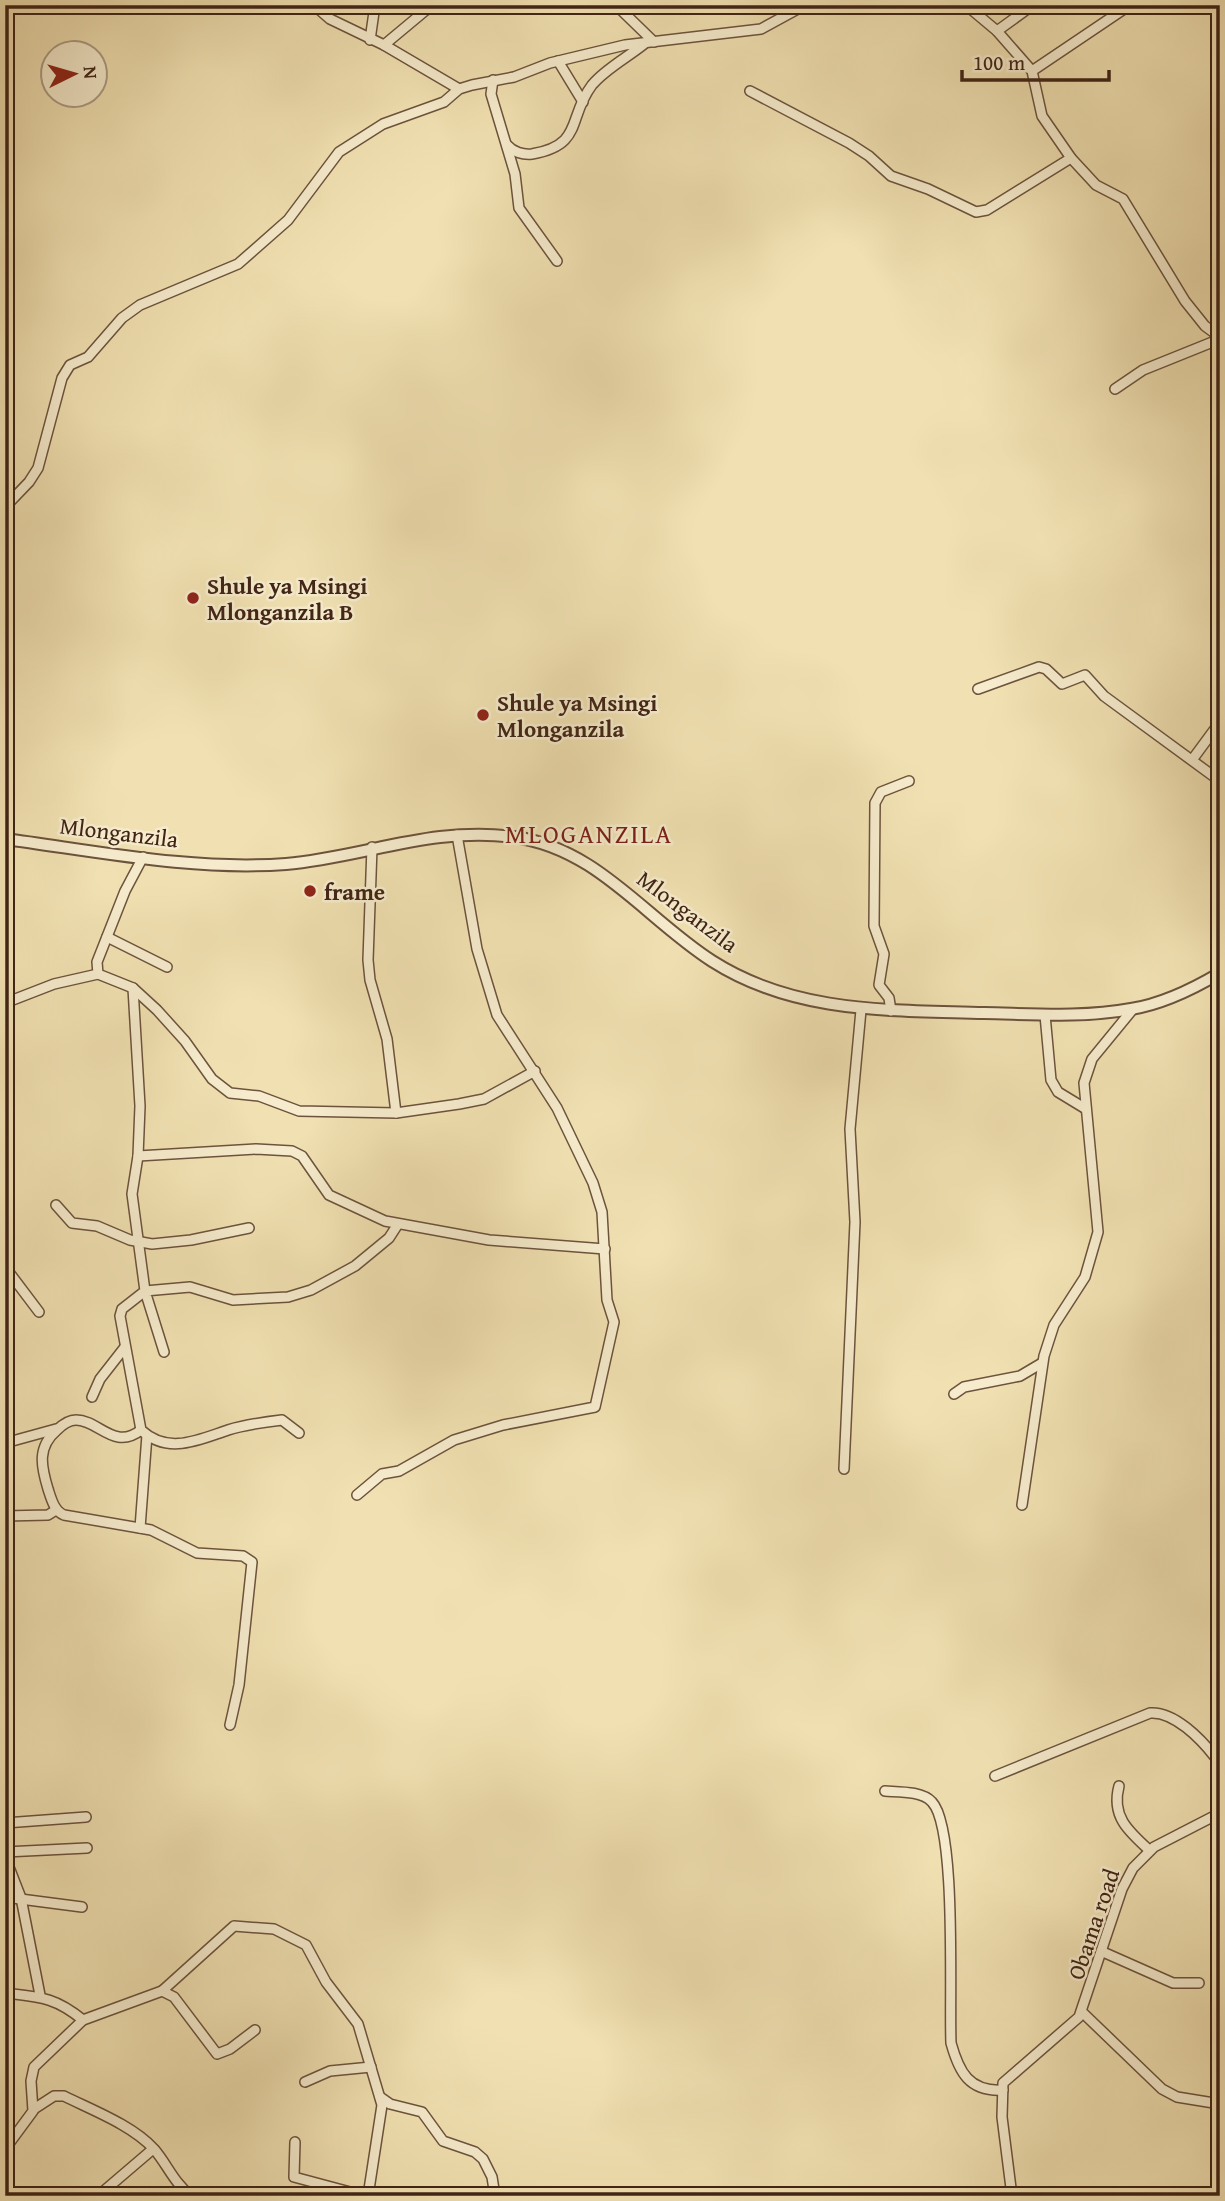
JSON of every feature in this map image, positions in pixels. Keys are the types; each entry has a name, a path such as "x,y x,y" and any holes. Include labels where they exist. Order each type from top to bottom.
{"street":[{"path":"314,5 330,19 459,89"},
{"path":"370,40 375,5"},
{"path":"384,46 432,5"},
{"path":"508,5 529,8 540,5"},
{"path":"616,5 650,43"},
{"path":"5,507 34,477 62,378 70,365 88,357 122,318 140,304 238,264 271,238 344,147 393,120 444,102 459,89 558,61 650,43 761,29 805,5"},
{"path":"966,5 996,31 1032,71 1042,116 1071,158 1096,185 1123,199 1185,301 1205,326 1219,335"},
{"path":"996,31 1033,5"},
{"path":"1032,71 1130,5"},
{"path":"507,145 512,151 527,154 554,150 564,143 583,102 598,79 650,43"},
{"path":"558,61 583,102"},
{"path":"493,80 491,94 507,145 519,208 557,261"},
{"path":"750,91 849,143 869,156 891,176 976,212 988,210 1071,158"},
{"path":"1115,389 1143,370 1219,335"},
{"path":"978,689 1039,667 1046,669 1062,684 1085,675 1104,696 1220,781"},
{"path":"1192,760 1220,722"},
{"path":"891,1011 889,998 879,985 884,954 874,926 875,803 881,792 909,781"},
{"path":"357,1495 382,1474 399,1471 454,1440 503,1424 595,1407 614,1322 607,1300 602,1212 593,1183 535,1071 497,1015 477,950 457,835"},
{"name":"Mlonganzila","path":"5,839 143,857 281,864 457,835 513,837 555,846 610,879 711,960 777,993 861,1010 1045,1015 1133,1009 1192,989 1220,973"},
{"path":"372,847 368,960 370,980 387,1039 396,1113"},
{"path":"98,974 97,962 143,857"},
{"path":"107,937 167,968"},
{"path":"5,1003 54,984 98,974 133,988 185,1041 212,1079 230,1093 259,1097 299,1111 396,1113 484,1099 535,1071"},
{"path":"133,988 139,1057 138,1156 132,1194 145,1291 164,1352"},
{"path":"1022,1505 1042,1363 1054,1325 1085,1277 1096,1248 1097,1204 1084,1083 1092,1059 1133,1009"},
{"path":"844,1469 855,1222 850,1129 861,1010"},
{"path":"1045,1015 1051,1080 1058,1092 1086,1109"},
{"path":"138,1156 256,1149 292,1151 302,1156 329,1195 349,1207 398,1224 489,1240 605,1249"},
{"path":"56,1205 72,1223 97,1226 139,1242 176,1242 249,1228"},
{"path":"139,1528 144,1432 120,1312 145,1291 198,1287 243,1301 303,1293 355,1266 389,1238 398,1224"},
{"path":"5,1267 39,1312"},
{"path":"92,1397 100,1379 125,1346"},
{"path":"954,1394 964,1387 1020,1376 1042,1363"},
{"path":"5,1443 58,1429 79,1420 119,1437 144,1432 158,1441 185,1444 230,1429 282,1420 299,1433"},
{"path":"58,1429 48,1438 40,1461 56,1510 71,1517 139,1528 197,1553 243,1556 252,1562 239,1685 230,1725"},
{"path":"5,1516 48,1515 56,1510"},
{"path":"995,1776 1150,1713 1161,1712 1172,1717 1214,1757 1220,1758"},
{"path":"1119,1786 1116,1810 1121,1820 1149,1850"},
{"path":"886,1791 922,1796 935,1805 945,1848 950,1894 951,2043 958,2067 969,2082 981,2088 1003,2090 1002,2118 1012,2196"},
{"name":"Obama road","path":"1003,2090 1006,2078 1063,2033 1082,2011 1128,1877 1149,1850 1220,1813"},
{"path":"5,1824 86,1817"},
{"path":"40,1995 22,1898 5,1855 87,1848"},
{"path":"5,1897 82,1907"},
{"path":"34,2109 31,2081 34,2067 83,2020 162,1991 203,1951 234,1926 274,1929 298,1940 310,1950 326,1982 358,2024 380,2097 381,2117 366,2196 294,2177 295,2142"},
{"path":"1103,1952 1173,1983 1199,1983"},
{"path":"162,1991 174,1997 216,2054 230,2049 255,2031"},
{"path":"5,1993 40,1995 71,2010 83,2020"},
{"name":"Obama road","path":"1082,2011 1162,2089 1177,2097 1220,2104"},
{"path":"305,2082 330,2071 371,2067"},
{"path":"5,2149 34,2109 54,2096 66,2096 136,2134 153,2149 175,2180 191,2196"},
{"path":"380,2097 390,2104 422,2112 443,2141 474,2152 483,2159 492,2177 495,2196"},
{"path":"98,2196 153,2149"}],"place":[{"name":"Shule ya Msingi Mlonganzila B","path":"193,598"},
{"name":"Shule ya Msingi Mlonganzila","path":"483,715"},
{"name":"frame","path":"310,891"}],"district":[{"name":"MLOGANZILA","path":"589,833"}]}
